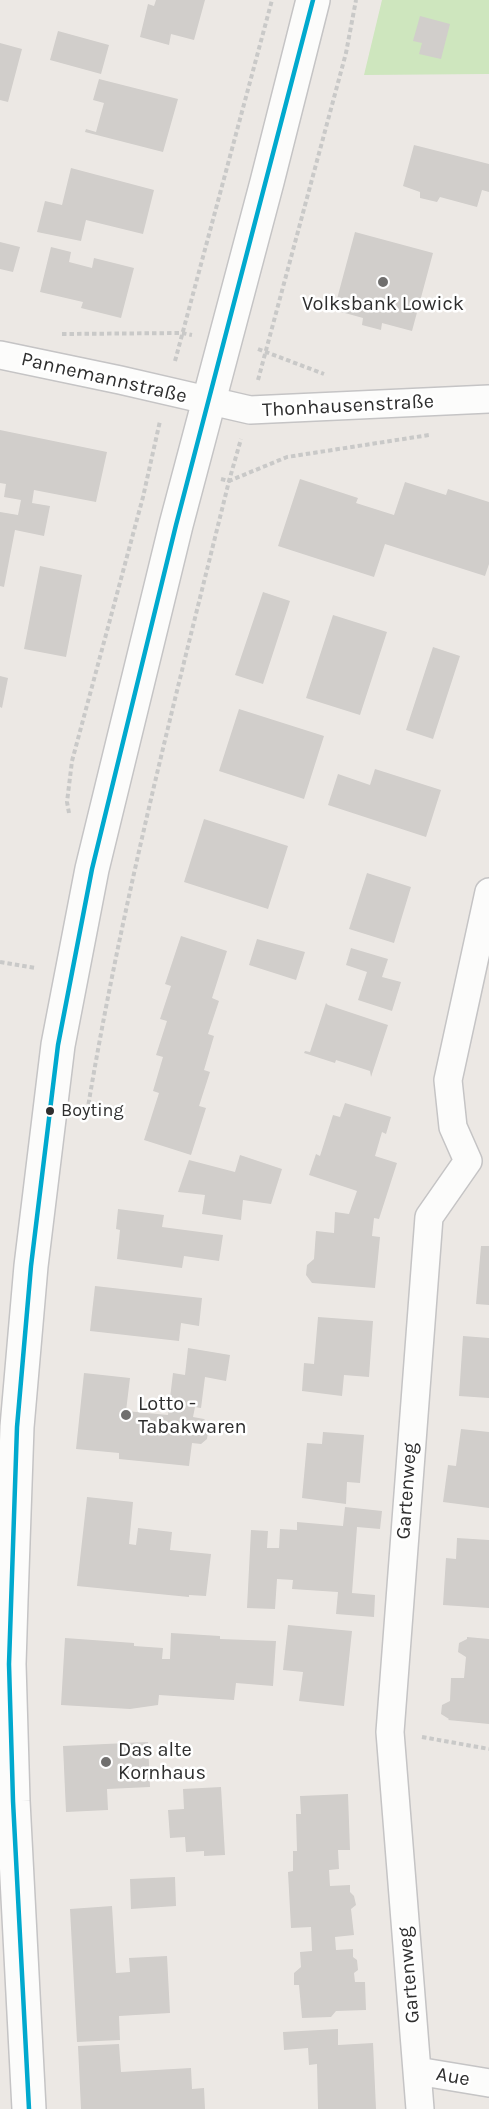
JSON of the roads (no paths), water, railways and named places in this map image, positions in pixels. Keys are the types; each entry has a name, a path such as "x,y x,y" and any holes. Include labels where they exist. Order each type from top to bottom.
{"main road":[{"path":"29,2109 13,1801 9,1664 17,1426 31,1266 58,1045 92,869 208,402 313,0"}],"street":[{"name":"Pannemannstraße","path":"0,355 120,380 208,402"},
{"name":"Thonhausenstraße","path":"208,402 250,410 489,399"},
{"name":"Gartenweg","path":"420,2109 390,1732 429,1217 478,1167 453,1127 447,1080 489,892"},
{"name":"Aue","path":"417,2071 489,2083"}],"place":[{"name":"Volksbank Lowick","path":"383,282"},
{"name":"Boyting","path":"50,1111"},
{"name":"Lotto - Tabakwaren","path":"126,1415"},
{"name":"Das alte Kornhaus","path":"106,1762"}]}
